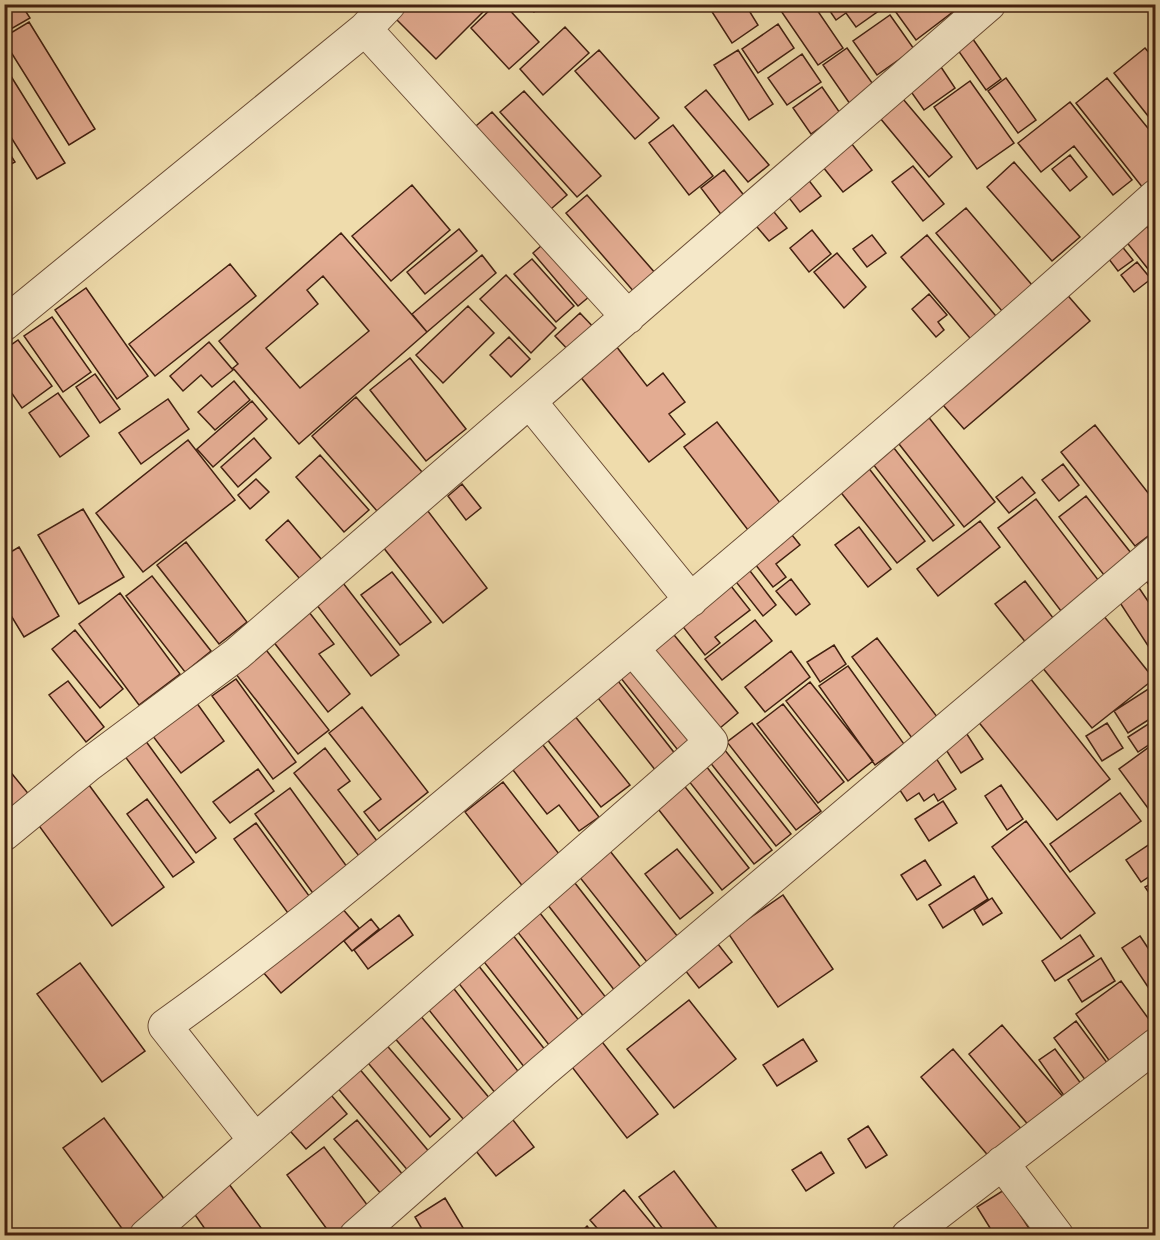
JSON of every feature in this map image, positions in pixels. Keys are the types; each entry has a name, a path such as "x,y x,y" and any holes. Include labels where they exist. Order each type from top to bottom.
{"street":[{"path":"4,834 88,765 237,654 989,4"},
{"path":"4,324 380,12 628,317"},
{"path":"255,1140 165,1026 232,978 348,886 691,600 1015,322 1155,196"},
{"path":"530,402 691,600"},
{"path":"356,1236 543,1071 1155,552"},
{"path":"146,1236 711,742 633,648"},
{"path":"908,1236 1155,1045"},
{"path":"1002,1163 1057,1236"}],"building":[{"path":"4,4 21,4 30,18 4,33"},
{"path":"396,4 491,4 436,59 389,12"},
{"path":"496,4 504,4 539,42 509,69 471,28"},
{"path":"527,4 542,4 534,12"},
{"path":"707,4 745,4 758,25 732,43"},
{"path":"785,4 813,4 843,48 818,65 779,8"},
{"path":"825,4 876,4 880,10 856,27 846,13 836,20"},
{"path":"890,4 955,4 958,8 916,40"},
{"path":"890,15 914,49 877,75 853,41"},
{"path":"29,22 95,129 69,145 4,41 4,37"},
{"path":"778,24 794,48 758,73 742,49"},
{"path":"565,27 589,53 543,95 520,69"},
{"path":"970,35 1001,79 986,90 955,46"},
{"path":"847,48 875,87 850,104 823,65"},
{"path":"1145,48 1156,61 1156,126 1114,73"},
{"path":"599,50 659,118 635,139 575,71"},
{"path":"738,50 773,104 749,120 714,65"},
{"path":"802,54 821,82 787,105 768,78"},
{"path":"939,64 955,88 924,110 907,86"},
{"path":"4,65 65,163 37,179 4,126"},
{"path":"1006,78 1036,120 1018,133 988,91"},
{"path":"1107,78 1156,138 1156,178 1143,188 1076,103"},
{"path":"970,81 1014,143 977,169 934,107"},
{"path":"822,87 840,113 811,134 793,108"},
{"path":"706,90 769,165 748,182 685,107"},
{"path":"524,91 601,176 577,197 500,112"},
{"path":"903,99 952,157 929,177 880,118"},
{"path":"1070,102 1132,180 1113,195 1074,146 1041,172 1018,143"},
{"path":"492,112 567,195 544,215 469,132"},
{"path":"673,125 713,176 689,195 649,143"},
{"path":"848,139 872,170 843,192 819,162"},
{"path":"4,145 15,162 4,168"},
{"path":"1070,155 1087,177 1070,191 1052,169"},
{"path":"1014,162 1080,237 1052,261 987,187"},
{"path":"913,166 944,204 923,221 892,182"},
{"path":"724,170 746,198 723,217 701,188"},
{"path":"807,178 821,196 800,212 786,194"},
{"path":"412,185 450,230 391,281 352,236"},
{"path":"587,195 656,274 635,293 566,213"},
{"path":"770,207 787,228 769,241 752,221"},
{"path":"966,208 1032,285 1002,311 936,233"},
{"path":"1141,219 1156,238 1156,279 1121,235"},
{"path":"459,229 477,251 425,294 407,272"},
{"path":"812,230 831,254 809,272 790,248"},
{"path":"341,233 427,332 299,444 233,368 238,364 219,341","holes":["323,276 369,331 300,388 266,348 318,304 307,290"]},
{"path":"872,235 886,253 867,267 853,249"},
{"path":"927,235 1001,322 975,344 901,257"},
{"path":"550,238 596,291 578,306 533,253"},
{"path":"1116,239 1133,260 1118,271 1102,250"},
{"path":"837,253 866,287 844,308 814,272"},
{"path":"482,255 496,273 427,332 412,314"},
{"path":"532,259 574,306 556,322 514,274"},
{"path":"1137,262 1151,279 1134,292 1121,275"},
{"path":"230,264 256,296 155,376 129,344"},
{"path":"506,275 556,328 531,353 480,299"},
{"path":"86,288 148,376 117,399 55,310"},
{"path":"1063,290 1090,321 964,429 937,398"},
{"path":"929,294 947,315 938,322 944,330 936,337 912,309"},
{"path":"468,306 494,333 443,383 416,355"},
{"path":"580,313 597,331 573,355 555,336"},
{"path":"52,317 91,372 63,392 24,336"},
{"path":"509,337 530,359 511,377 490,355"},
{"path":"18,340 52,386 22,408 4,382 4,350"},
{"path":"209,342 233,370 212,387 201,375 183,391 170,376"},
{"path":"616,346 647,386 663,373 685,402 669,414 685,434 649,462 579,375"},
{"path":"410,358 466,429 426,461 370,390"},
{"path":"95,374 120,409 100,423 76,387"},
{"path":"234,381 250,400 215,430 198,412"},
{"path":"58,393 89,436 60,457 29,413"},
{"path":"356,397 422,472 377,511 312,436"},
{"path":"168,399 189,429 141,464 119,433"},
{"path":"252,401 267,419 213,467 197,449"},
{"path":"923,410 995,502 964,527 892,435"},
{"path":"717,422 781,504 748,530 684,447"},
{"path":"1095,425 1156,503 1156,530 1135,546 1061,452"},
{"path":"254,438 271,458 238,487 221,467"},
{"path":"188,440 235,500 143,572 96,513"},
{"path":"890,443 954,525 933,541 869,459"},
{"path":"320,455 369,510 344,532 296,477"},
{"path":"864,462 925,541 897,563 835,485"},
{"path":"1063,464 1079,485 1059,501 1042,480"},
{"path":"1022,477 1035,493 1009,513 996,497"},
{"path":"256,479 269,492 250,509 238,495"},
{"path":"462,484 481,508 466,520 448,496"},
{"path":"1086,496 1131,553 1104,575 1059,517"},
{"path":"1036,499 1099,581 1061,611 998,528"},
{"path":"424,506 487,588 443,623 379,542"},
{"path":"83,509 124,577 79,604 38,535"},
{"path":"288,520 322,560 300,579 266,540"},
{"path":"980,521 1000,547 938,596 917,569"},
{"path":"859,527 891,569 868,587 835,545"},
{"path":"788,530 800,545 776,564 786,577 773,587 751,559"},
{"path":"186,542 247,622 219,644 157,565"},
{"path":"19,547 59,616 24,637 4,604 4,556"},
{"path":"1156,561 1156,595 1140,572"},
{"path":"747,567 776,605 763,616 733,578"},
{"path":"392,572 431,622 400,645 361,595"},
{"path":"152,576 211,651 185,672 126,596"},
{"path":"791,579 810,604 796,615 776,591"},
{"path":"1133,579 1156,613 1156,658 1113,592"},
{"path":"727,581 750,610 715,637 720,643 705,655 677,619"},
{"path":"1025,581 1060,627 1031,649 995,604"},
{"path":"343,583 399,655 371,676 316,604"},
{"path":"120,593 180,674 139,705 79,624"},
{"path":"305,607 334,644 319,654 350,694 328,712 269,636"},
{"path":"1099,610 1154,679 1092,728 1037,661"},
{"path":"755,620 772,641 722,680 705,659"},
{"path":"75,630 123,689 100,708 52,649"},
{"path":"670,630 738,713 714,733 647,650"},
{"path":"877,638 938,718 912,738 852,657"},
{"path":"834,645 846,664 820,682 807,662"},
{"path":"263,646 329,730 298,754 232,669"},
{"path":"791,651 810,677 765,712 745,687"},
{"path":"635,658 699,739 681,754 616,672"},
{"path":"848,666 904,744 875,765 819,686"},
{"path":"611,672 680,760 660,776 590,688"},
{"path":"1026,673 1110,779 1057,820 973,715"},
{"path":"236,679 296,762 273,779 212,696"},
{"path":"68,681 104,727 86,742 49,695"},
{"path":"810,682 873,761 848,781 786,701"},
{"path":"1156,684 1156,715 1128,733 1114,711"},
{"path":"196,702 224,741 181,773 152,735"},
{"path":"783,704 844,782 818,803 757,724"},
{"path":"362,707 428,792 379,831 364,812 381,799 329,733"},
{"path":"570,710 630,785 601,807 542,733"},
{"path":"1156,719 1156,740 1138,752 1128,737"},
{"path":"752,723 821,811 796,830 727,742"},
{"path":"1107,723 1123,748 1102,761 1086,736"},
{"path":"963,728 983,759 961,773 941,742"},
{"path":"536,736 599,817 579,831 559,805 547,814 506,761"},
{"path":"145,740 216,838 196,853 124,755"},
{"path":"1156,742 1156,819 1119,769"},
{"path":"325,748 350,781 338,790 377,841 359,856 294,773"},
{"path":"724,749 791,834 776,846 709,761"},
{"path":"932,752 956,789 938,801 934,794 924,801 919,793 907,801 892,778"},
{"path":"4,764 31,797 4,817"},
{"path":"706,766 772,850 754,864 688,780"},
{"path":"258,769 274,791 230,823 213,802"},
{"path":"503,782 563,859 524,888 465,812"},
{"path":"682,783 749,868 722,890 655,805"},
{"path":"89,785 164,887 112,926 37,823"},
{"path":"1001,785 1023,819 1007,830 985,796"},
{"path":"290,788 358,882 323,907 255,814"},
{"path":"1120,793 1141,821 1070,872 1050,844"},
{"path":"147,799 194,862 173,877 127,814"},
{"path":"943,801 957,823 929,841 915,819"},
{"path":"1026,821 1095,913 1061,939 992,847"},
{"path":"256,823 315,904 293,920 234,839"},
{"path":"1156,840 1156,872 1141,882 1126,860"},
{"path":"677,849 713,893 680,919 645,874"},
{"path":"610,851 678,937 647,962 578,875"},
{"path":"925,860 941,885 917,900 901,875"},
{"path":"974,876 988,899 943,928 929,905"},
{"path":"571,878 642,969 615,991 544,900"},
{"path":"1156,881 1156,903 1145,887"},
{"path":"783,895 833,969 778,1007 728,933"},
{"path":"992,898 1002,913 983,925 974,910"},
{"path":"335,900 359,928 281,993 257,965"},
{"path":"536,908 611,1004 588,1022 513,926"},
{"path":"399,915 413,935 368,969 354,950"},
{"path":"371,919 379,929 352,951 344,941"},
{"path":"512,934 584,1027 553,1050 481,958"},
{"path":"1080,935 1094,956 1055,981 1042,961"},
{"path":"1140,936 1156,960 1156,999 1122,948"},
{"path":"714,939 732,962 699,988 681,965"},
{"path":"4,958 11,967 4,972"},
{"path":"1101,958 1115,981 1082,1002 1068,980"},
{"path":"80,963 145,1051 102,1082 37,994"},
{"path":"478,965 546,1051 525,1068 457,981"},
{"path":"1121,981 1156,1029 1113,1066 1076,1014"},
{"path":"451,985 521,1075 496,1094 425,1005"},
{"path":"689,1000 736,1059 674,1108 627,1049"},
{"path":"419,1014 496,1106 470,1127 393,1036"},
{"path":"1076,1021 1108,1064 1086,1081 1054,1038"},
{"path":"1002,1025 1064,1098 1030,1127 969,1054"},
{"path":"596,1034 658,1114 627,1138 565,1058"},
{"path":"803,1039 817,1061 777,1086 763,1065"},
{"path":"383,1041 450,1119 430,1137 364,1058"},
{"path":"953,1049 1023,1131 991,1159 921,1077"},
{"path":"1055,1049 1082,1085 1065,1097 1039,1060"},
{"path":"357,1066 431,1154 410,1173 335,1085"},
{"path":"326,1089 347,1114 306,1149 284,1124"},
{"path":"506,1111 534,1147 496,1176 468,1141"},
{"path":"104,1118 168,1204 126,1234 63,1148"},
{"path":"357,1120 404,1176 382,1195 334,1139"},
{"path":"868,1126 887,1155 866,1168 848,1139"},
{"path":"324,1147 371,1210 338,1236 332,1236 287,1175"},
{"path":"821,1152 834,1173 806,1191 792,1170"},
{"path":"674,1171 723,1236 668,1236 639,1197"},
{"path":"229,1184 267,1236 210,1236 193,1212"},
{"path":"624,1190 662,1236 604,1236 590,1220"},
{"path":"1004,1190 1034,1236 995,1236 977,1207"},
{"path":"445,1198 468,1236 426,1236 415,1217"},
{"path":"587,1226 595,1236 577,1236"}]}
